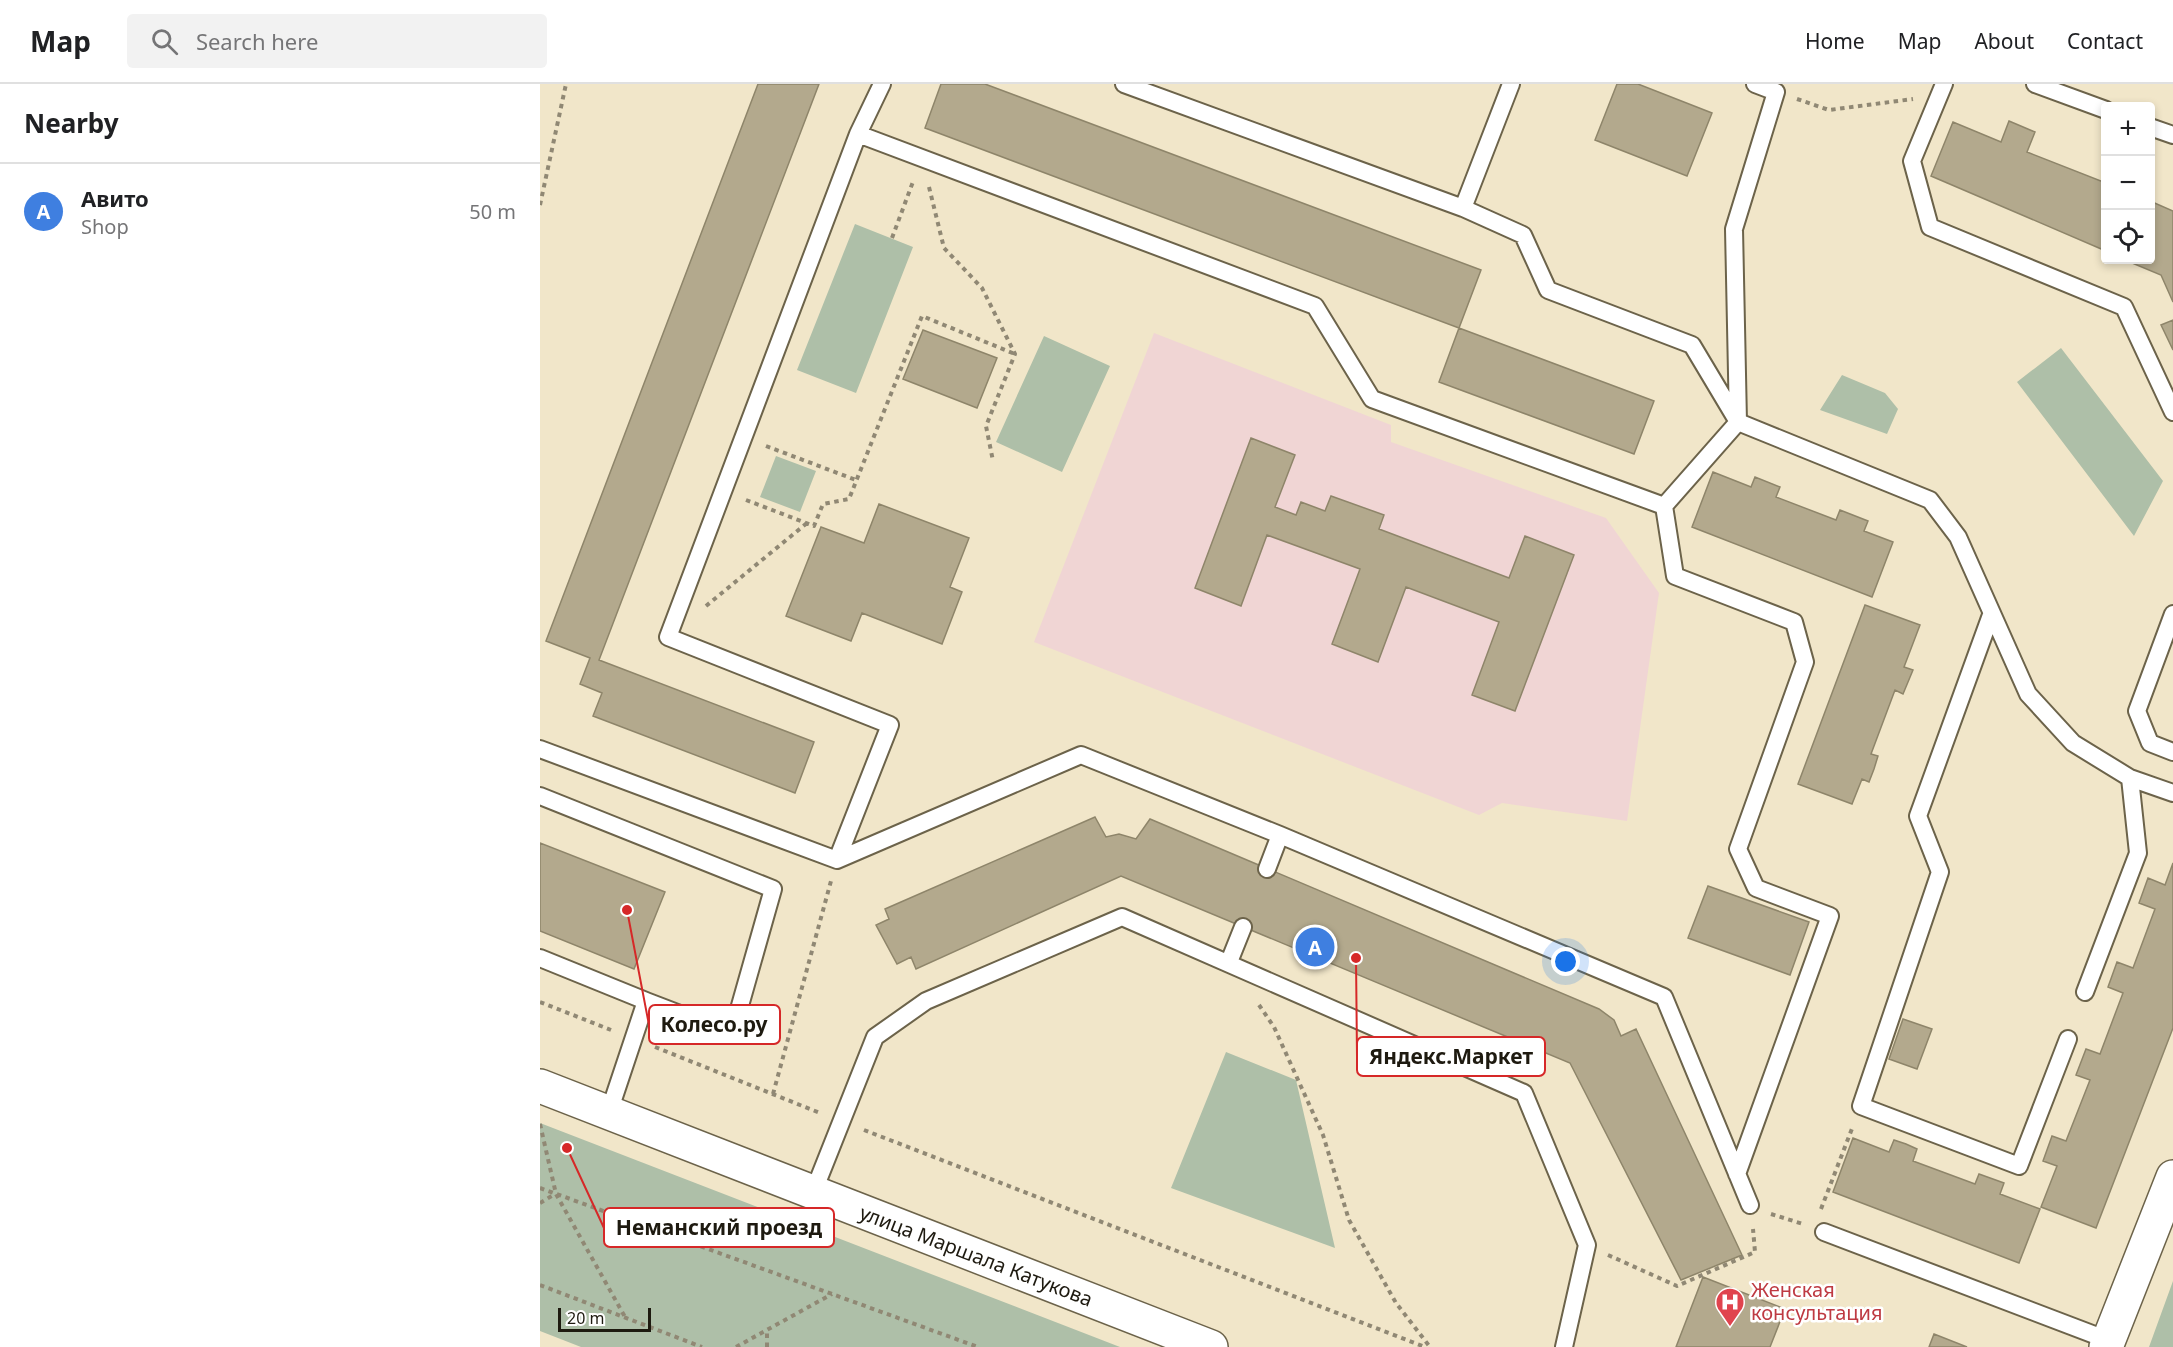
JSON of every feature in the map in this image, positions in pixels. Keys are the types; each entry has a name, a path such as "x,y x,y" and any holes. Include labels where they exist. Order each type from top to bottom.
{"main road":[{"name":"улица Маршала Катукова","path":"540,1086 1211,1347"},
{"path":"2107,1344 2173,1177"}],"lane":[{"path":"837,860 890,725 668,637 858,134 882,84"},
{"path":"1124,84 1463,208 1523,235 1548,290 1692,345 1738,422 1930,500 1958,537 2028,694 2073,743 2130,778 2173,794"},
{"path":"1463,208 1511,84"},
{"path":"1664,506 1738,422 1734,229 1776,92 1755,84"},
{"path":"2035,84 2101,108"},
{"path":"1941,90 1912,161 1930,227 2124,307 2173,412"},
{"path":"2155,128 2173,135"},
{"path":"858,134 1315,306 1372,399 1664,506"},
{"path":"1664,506 1675,576 1794,622 1805,662 1738,849 1756,888 1830,916 1737,1174"},
{"path":"2173,614 2137,711 2150,743 2173,752"},
{"path":"1991,615 1918,816 1940,872 1861,1106 2019,1166 2068,1039"},
{"path":"540,749 837,860 1081,755 1280,835 1664,998 1737,1174 1758,1208"},
{"path":"2085,992 2138,853 2130,778"},
{"path":"540,796 773,889 732,1034 540,958"},
{"path":"1267,869 1280,835"},
{"path":"813,1193 875,1037 926,1001 1122,917 1524,1093 1587,1245 1564,1347"},
{"path":"1229,962 1243,927"},
{"path":"609,1112 646,1001"},
{"path":"1824,1232 2107,1344"}],"path":[{"path":"540,205 566,84"},
{"path":"1776,92 1829,110 1941,90"},
{"path":"892,238 921,158"},
{"path":"921,158 944,248 982,288 1015,354 986,426 993,461"},
{"path":"723,491 814,526 823,504 849,499 922,316 1015,354"},
{"path":"743,438 856,480"},
{"path":"705,606 807,523"},
{"path":"773,1094 837,860"},
{"path":"1229,962 1274,1027 1323,1135 1349,1220 1396,1304 1430,1347"},
{"path":"540,1002 840,1121 1425,1347"},
{"path":"1824,1232 1816,1223 1861,1106"},
{"path":"540,1124 555,1194 625,1317"},
{"path":"540,1188 978,1347"},
{"path":"540,1203 555,1194"},
{"path":"1587,1245 1677,1286 1755,1252 1758,1208 1798,1225"},
{"path":"540,1285 702,1347"},
{"path":"736,1347 832,1294"},
{"path":"766,1347 767,1329"}],"shaded area":[{"path":"1154,333 1391,425 1391,442 1606,518 1659,593 1627,821 1502,803 1479,815 1034,642"}],"green space":[{"path":"855,224 913,247 856,393 797,370"},
{"path":"1044,336 1110,366 1062,472 996,442"},
{"path":"2061,348 2163,481 2134,536 2017,382"},
{"path":"1842,375 1885,393 1898,409 1887,434 1820,410"},
{"path":"776,456 816,471 800,512 760,497"},
{"path":"1226,1052 1296,1080 1335,1248 1171,1188"},
{"path":"540,1123 1120,1347 581,1347 540,1331"},
{"path":"2173,1281 2173,1347 2149,1347"}],"building":[{"path":"758,84 819,84 599,660 814,742 795,793 593,716 602,693 580,684 590,658 546,641"},
{"path":"941,84 985,84 1481,270 1459,328 925,128"},
{"path":"1617,84 1638,84 1712,113 1687,176 1595,140"},
{"path":"2009,121 2035,132 2027,152 2101,181 2101,249 1931,176 1953,122 2001,142"},
{"path":"2155,203 2173,211 2173,302 2161,275 2135,264 2155,264"},
{"path":"2173,320 2173,350 2161,325"},
{"path":"1459,328 1654,401 1634,454 1439,382"},
{"path":"923,330 997,358 977,408 903,379"},
{"path":"1251,438 1295,455 1275,507 1296,515 1301,502 1325,511 1331,496 1384,515 1379,529 1509,578 1525,536 1574,555 1515,711 1472,695 1499,622 1406,587 1378,662 1332,644 1360,569 1267,535 1241,606 1195,588"},
{"path":"1713,472 1751,487 1755,477 1780,487 1776,497 1836,520 1840,510 1868,521 1864,531 1893,542 1872,597 1692,527"},
{"path":"879,504 969,538 950,587 962,592 942,644 862,613 851,641 786,616 821,527 864,543"},
{"path":"1865,605 1920,625 1904,667 1913,670 1903,694 1895,690 1871,754 1878,756 1874,769 1869,782 1862,779 1852,804 1798,784"},
{"path":"1095,817 1106,837 1119,834 1136,839 1150,819 1599,1009 1614,1020 1621,1036 1636,1029 1742,1255 1681,1280 1570,1063 1121,876 916,969 911,957 897,964 876,925 889,919 885,909"},
{"path":"540,843 665,892 634,969 540,931"},
{"path":"2173,863 2173,1028 2096,1228 2041,1207 2057,1166 2043,1161 2052,1136 2066,1141 2090,1080 2076,1075 2086,1049 2100,1054 2123,993 2108,987 2117,962 2133,968 2155,909 2139,903 2148,878 2165,885"},
{"path":"1708,886 1809,922 1790,975 1688,938"},
{"path":"1903,1019 1932,1029 1917,1069 1889,1059"},
{"path":"1853,1138 1889,1152 1894,1140 1906,1144 1917,1149 1913,1161 1975,1184 1979,1174 2004,1183 2000,1194 2040,1209 2019,1263 1833,1192"},
{"name":"Женская консультация","path":"1703,1277 1785,1309 1770,1347 1676,1347"},
{"name":"Женская консультация","path":"1934,1334 1967,1347 1929,1347"}],"place":[{"name":"Колесо.ру","path":"627,910"},
{"name":"Авито","path":"1315,947"},
{"name":"Яндекс.Маркет","path":"1356,958"},
{"name":"Неманский проезд","path":"567,1148"},
{"name":"Женская консультация","path":"1730,1328"}]}
